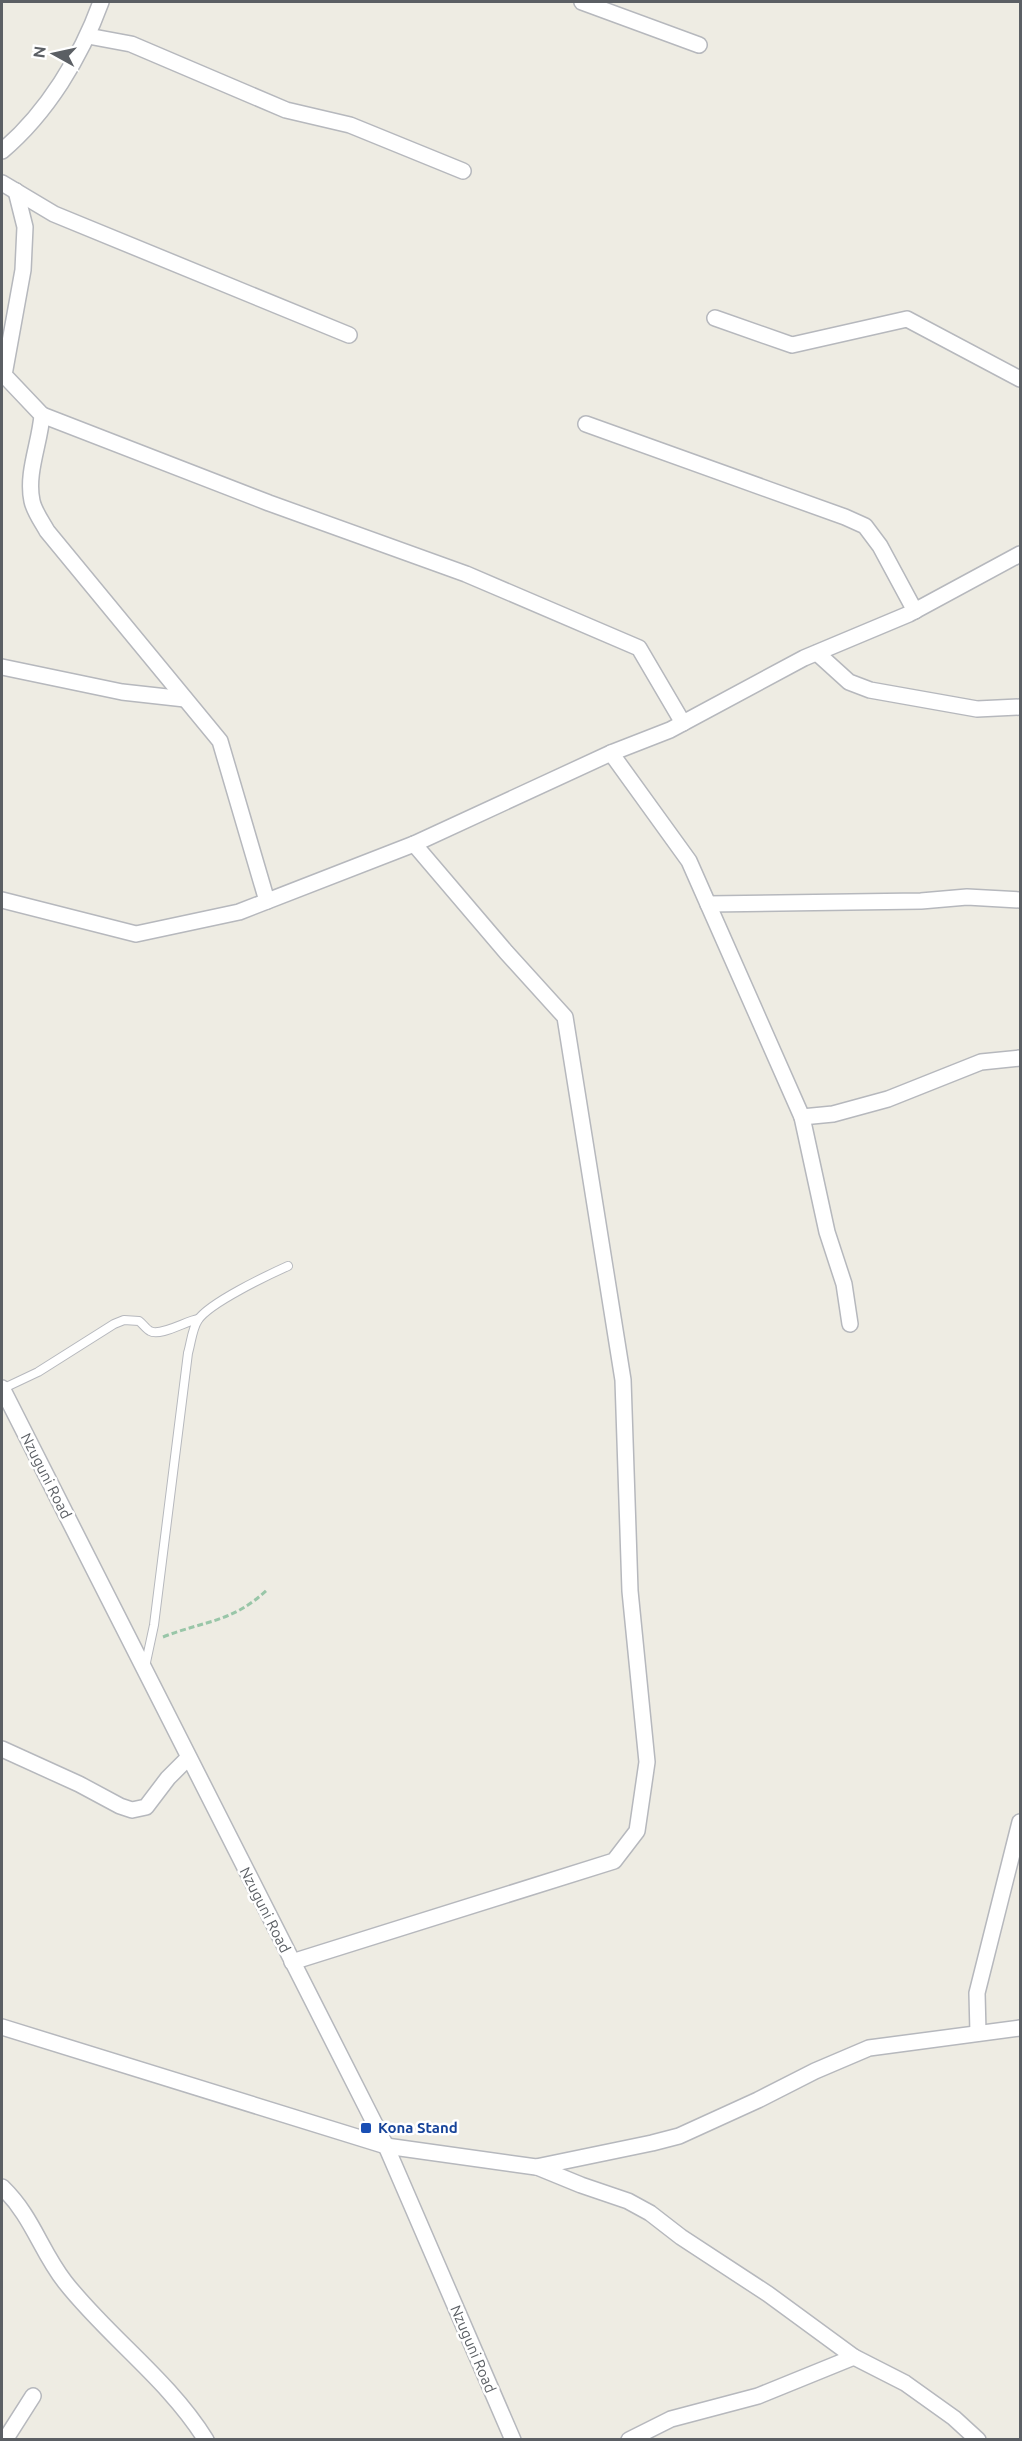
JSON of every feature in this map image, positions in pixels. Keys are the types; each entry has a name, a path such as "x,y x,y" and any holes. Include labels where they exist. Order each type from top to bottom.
{"street":[{"path":"2,151 27,128 75,61 88,36 101,2"},
{"path":"582,2 699,45"},
{"path":"88,36 130,44 286,110 350,125 463,171"},
{"path":"2,183 54,214 349,334"},
{"path":"16,191 25,227 23,270 4,375 42,415 269,503 466,574 639,648 683,723"},
{"path":"715,318 792,345 907,319 1020,379"},
{"path":"42,415 30,483 32,503 47,531 220,741 267,901"},
{"path":"586,424 865,526 880,546 915,611"},
{"path":"2,900 136,934 239,912 414,844 611,753 683,723 817,653 915,611 1020,554"},
{"path":"817,653 849,682 870,690 976,709 1020,707"},
{"path":"2,667 122,692 185,699"},
{"path":"611,753 689,861 802,1118 827,1232 844,1284 850,1324"},
{"path":"292,1962 614,1861 637,1831 647,1762 630,1591 623,1380 565,1017 414,844"},
{"path":"708,904 921,901 967,897 1020,900"},
{"path":"802,1118 833,1114 888,1099 981,1062 1020,1058"},
{"name":"Nzuguni Road","path":"2,1389 386,2146 513,2439"},
{"path":"2,1749 132,1810 146,1807 168,1778 188,1758"},
{"path":"978,2033 977,1993 1020,1822"},
{"path":"2,2027 386,2146 536,2167 628,2201 650,2213 681,2237 768,2294 854,2357 905,2383 954,2418 978,2439"},
{"path":"536,2167 679,2136 815,2071 869,2048 1020,2028"},
{"path":"2,2187 25,2212 66,2284 145,2366 206,2439"},
{"path":"629,2439 671,2419 758,2396 854,2357"},
{"path":"5,2439 33,2396"}],"lane":[{"path":"2,1389 38,1372 114,1324 124,1320 139,1321 156,1333 170,1330 182,1323 198,1319 228,1297 288,1266"},
{"path":"144,1671 154,1625 188,1353 198,1319"}],"path":[{"path":"151,1642 233,1615 254,1602 267,1590"}],"place":[{"name":"Kona Stand","path":"366,2128"}]}
